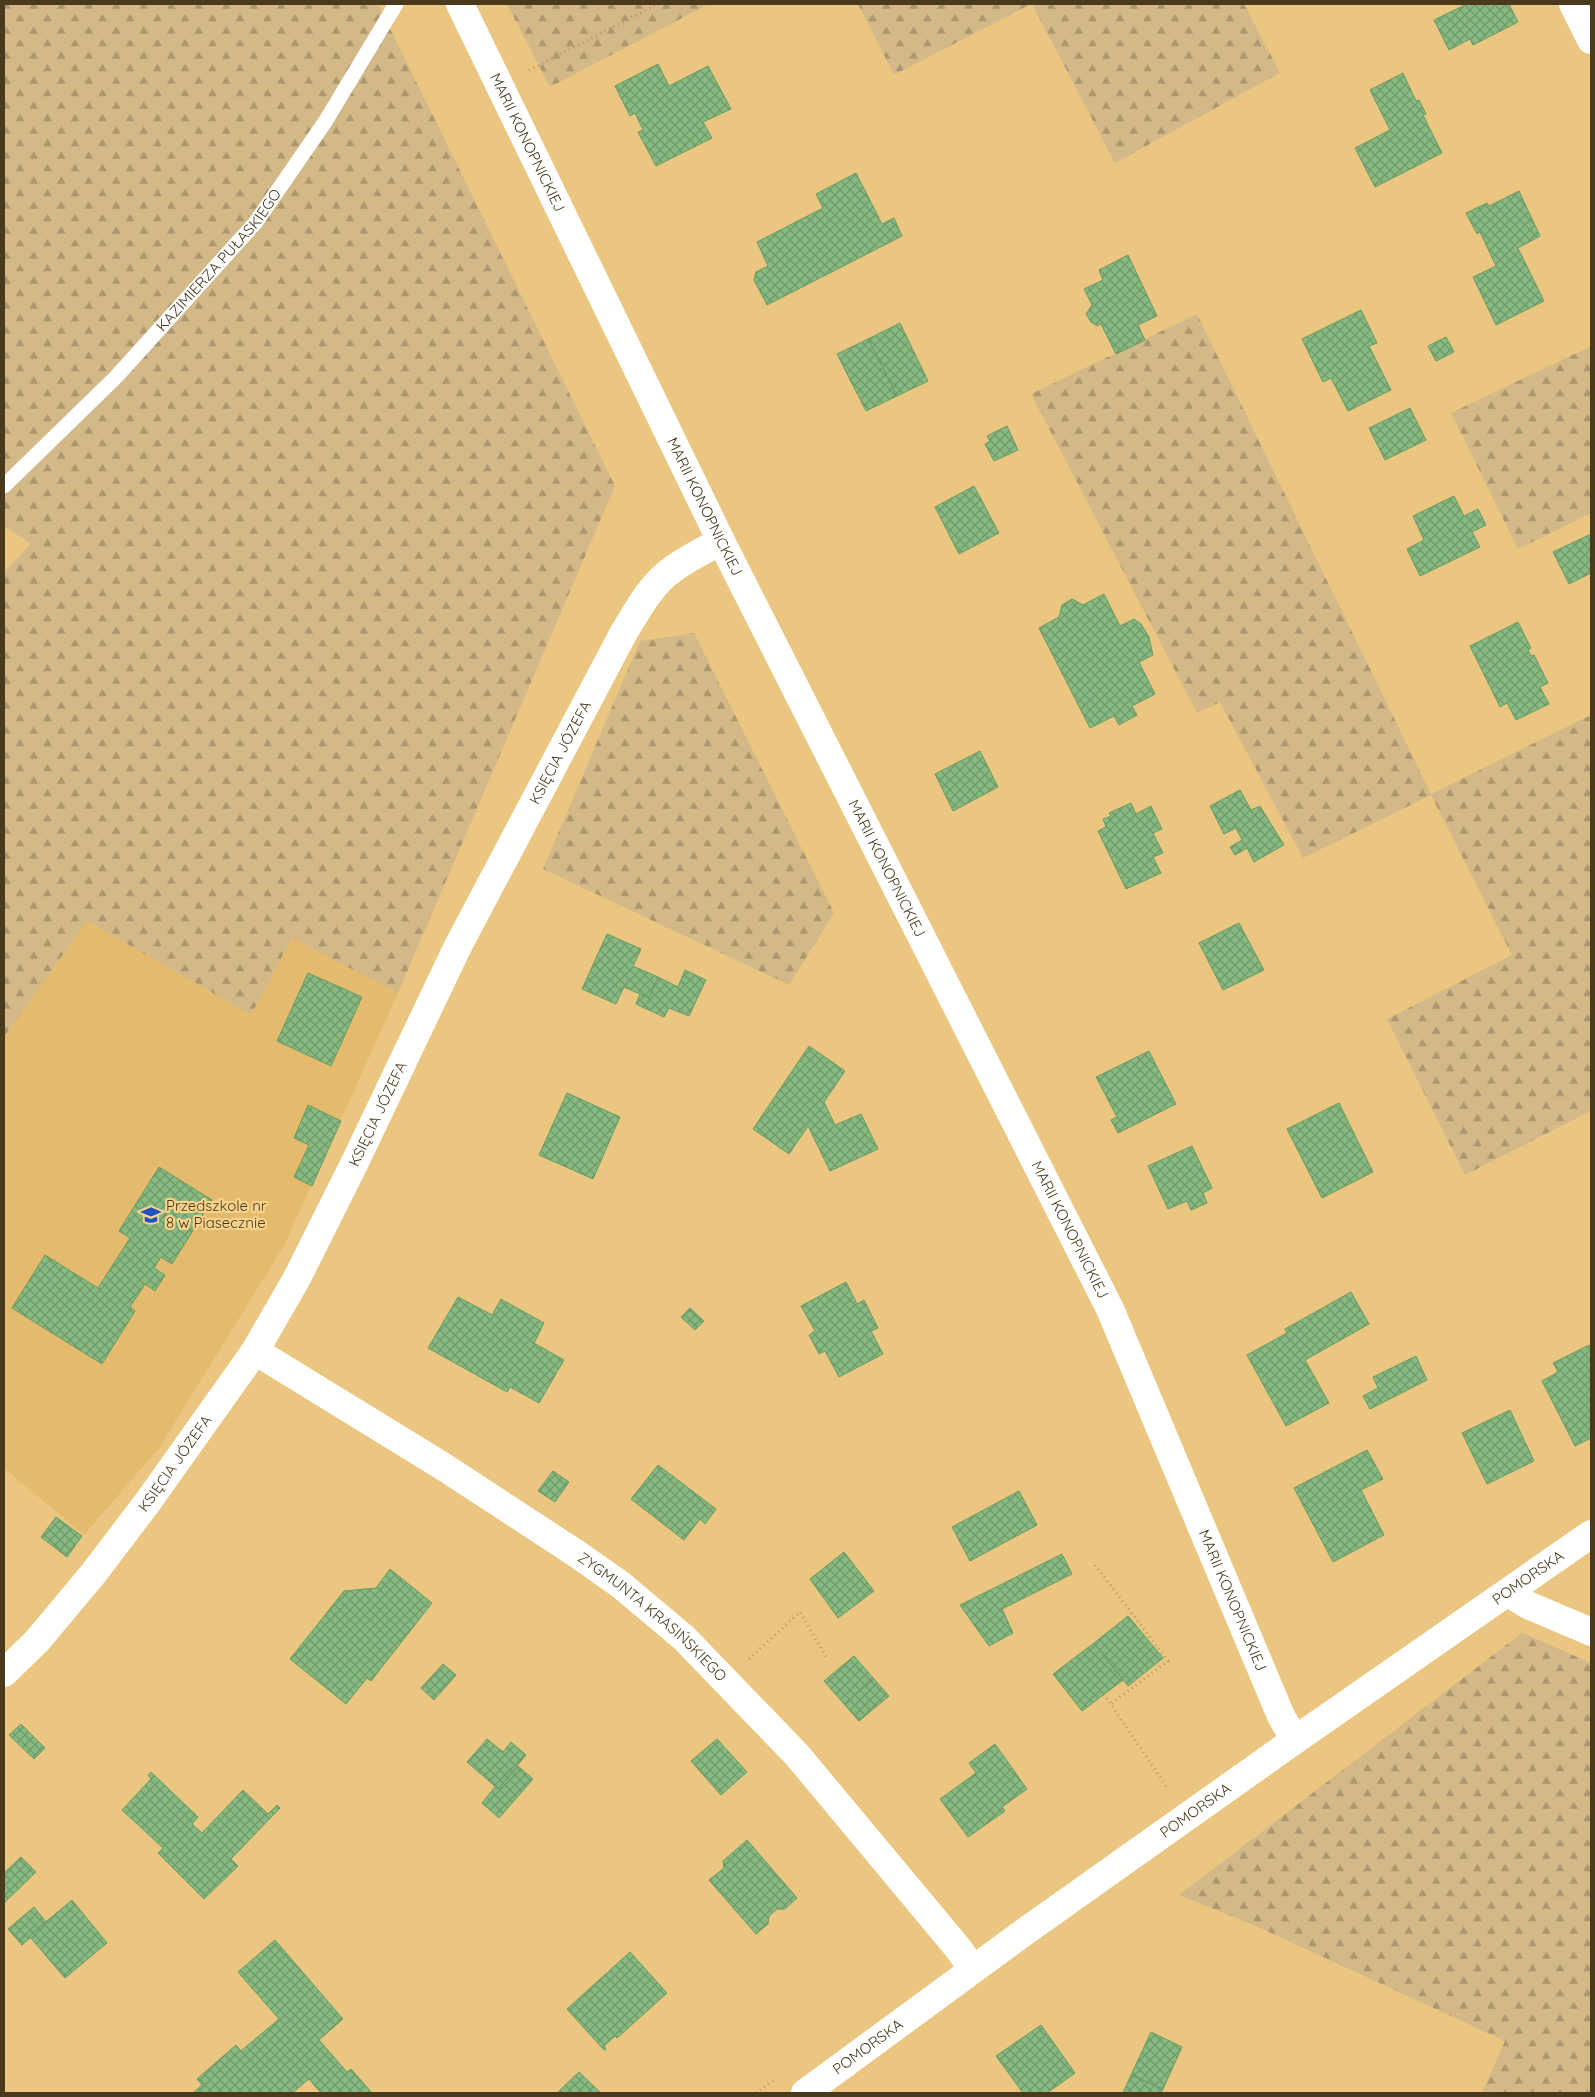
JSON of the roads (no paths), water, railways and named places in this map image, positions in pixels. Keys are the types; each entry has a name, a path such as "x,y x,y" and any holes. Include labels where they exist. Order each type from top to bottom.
{"street":[{"name":"MARII KONOPNICKIEJ","path":"460,4 721,541 1110,1309 1281,1716 1295,1740"},
{"path":"1573,4 1591,40"},
{"name":"KSIĘCIA JÓZEFA","path":"4,1672 37,1641 93,1574 147,1503 255,1351 297,1278 458,946 623,634 648,594 661,579 672,569 721,541"},
{"name":"ZYGMUNTA KRASIŃSKIEGO","path":"255,1351 444,1467 577,1554 622,1586 684,1638 797,1755 973,1969"},
{"name":"POMORSKA","path":"804,2093 973,1969 1295,1740 1591,1534"},
{"path":"1508,1593 1528,1605 1591,1632"}],"lane":[{"name":"KAZIMIERZA PUŁASKIEGO","path":"4,486 116,377 256,222 326,122 396,4"}],"place":[{"name":"Przedszkole nr 8 w Piasecznie","path":"151,1215"}]}
